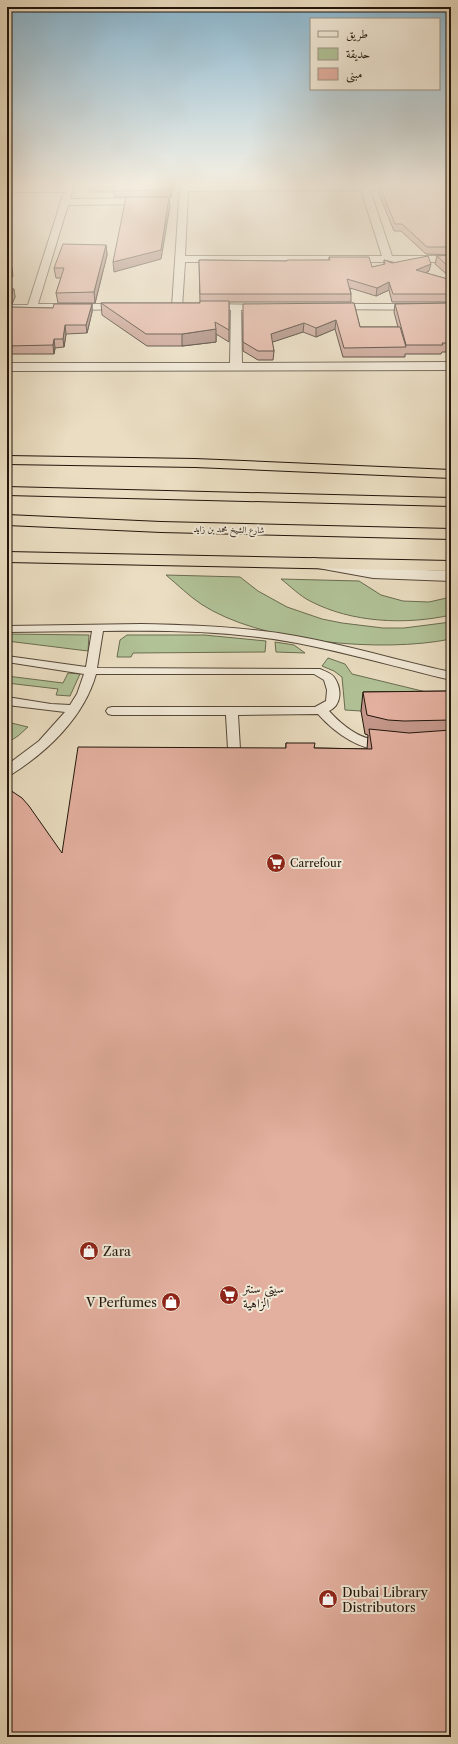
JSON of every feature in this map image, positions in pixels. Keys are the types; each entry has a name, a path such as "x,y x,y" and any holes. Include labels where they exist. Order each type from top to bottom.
{"highway":[{"path":"7,460 164,462 451,474"},
{"path":"7,473 451,483"},
{"path":"7,491 451,502"},
{"name":"شارع الشيخ محمد بن زايد","path":"7,520 161,527 451,534"},
{"path":"7,531 161,527"},
{"path":"7,557 451,566"}],"street":[{"path":"32,308 45,266"},
{"path":"178,266 173,307 284,307"},
{"path":"7,308 146,307"},
{"path":"316,307 451,307"},
{"path":"236,308 236,366"},
{"path":"7,367 451,366"},
{"path":"311,563 373,573 451,576"}],"lane":[{"path":"7,629 184,628 273,636 332,646 451,676"},
{"path":"7,771 23,761 49,738 73,709 85,689 91,671 98,629"},
{"path":"7,659 91,671 316,671 329,678 334,699 330,706 321,710 112,711"},
{"path":"7,701 51,708 73,709"},
{"path":"321,710 333,724 350,736 375,744 400,745"},
{"path":"232,711 234,749"}],"green space":[{"path":"166,575 240,577 258,591 287,607 322,619 342,623 383,628 404,628 451,622 451,639 392,645 323,641 288,636 255,628 226,617 201,604"},
{"path":"281,579 359,581 381,595 403,601 429,602 451,597 451,615 398,621 361,618 343,614 310,601"},
{"path":"7,634 89,635 88,651 7,641"},
{"path":"127,635 204,635 266,641 265,652 133,653 131,657 117,657 120,640"},
{"path":"275,642 294,645 305,653 276,652"},
{"path":"328,658 345,664 352,674 451,698 361,711 345,710 342,677 334,671 322,666"},
{"path":"68,673 80,674 70,696 56,695 58,689 7,683 7,676 63,683"},
{"path":"7,722 28,727 7,743 7,735 12,729 7,726"}],"building":[{"path":"55,266 101,266 94,292 56,293 64,268 54,268"},
{"path":"199,266 425,266 416,270 451,280 451,294 393,294 389,282 377,288 347,279 351,294 200,294"},
{"path":"7,268 12,268 7,275"},
{"path":"7,289 14,289 11,295 7,296"},
{"path":"200,301 229,301 229,330 215,322 216,329 182,334 146,334 101,303 200,303"},
{"path":"354,303 360,327 400,327 406,347 344,348 336,320 316,328 304,323 271,334 274,351 258,351 243,342 243,304"},
{"path":"451,303 451,343 442,343 443,345 406,345 395,304"},
{"path":"54,304 92,304 86,325 65,325 63,339 54,339 53,345 7,346 7,307 53,308"},
{"path":"451,691 451,720 404,721 388,720 367,715 363,692"},
{"name":"سيتي سنتر الزاهية","path":"369,729 409,733 451,730 451,1737 7,1737 7,788 22,798 29,806 62,853 78,747 286,748 286,743 315,743 314,748 372,749"}],"place":[{"name":"Carrefour","path":"276,863"},
{"name":"Zara","path":"89,1251"},
{"name":"سيتي سنتر الزاهية","path":"229,1295"},
{"name":"V Perfumes","path":"171,1302"},
{"name":"Dubai Library Distributors","path":"328,1599"}]}
